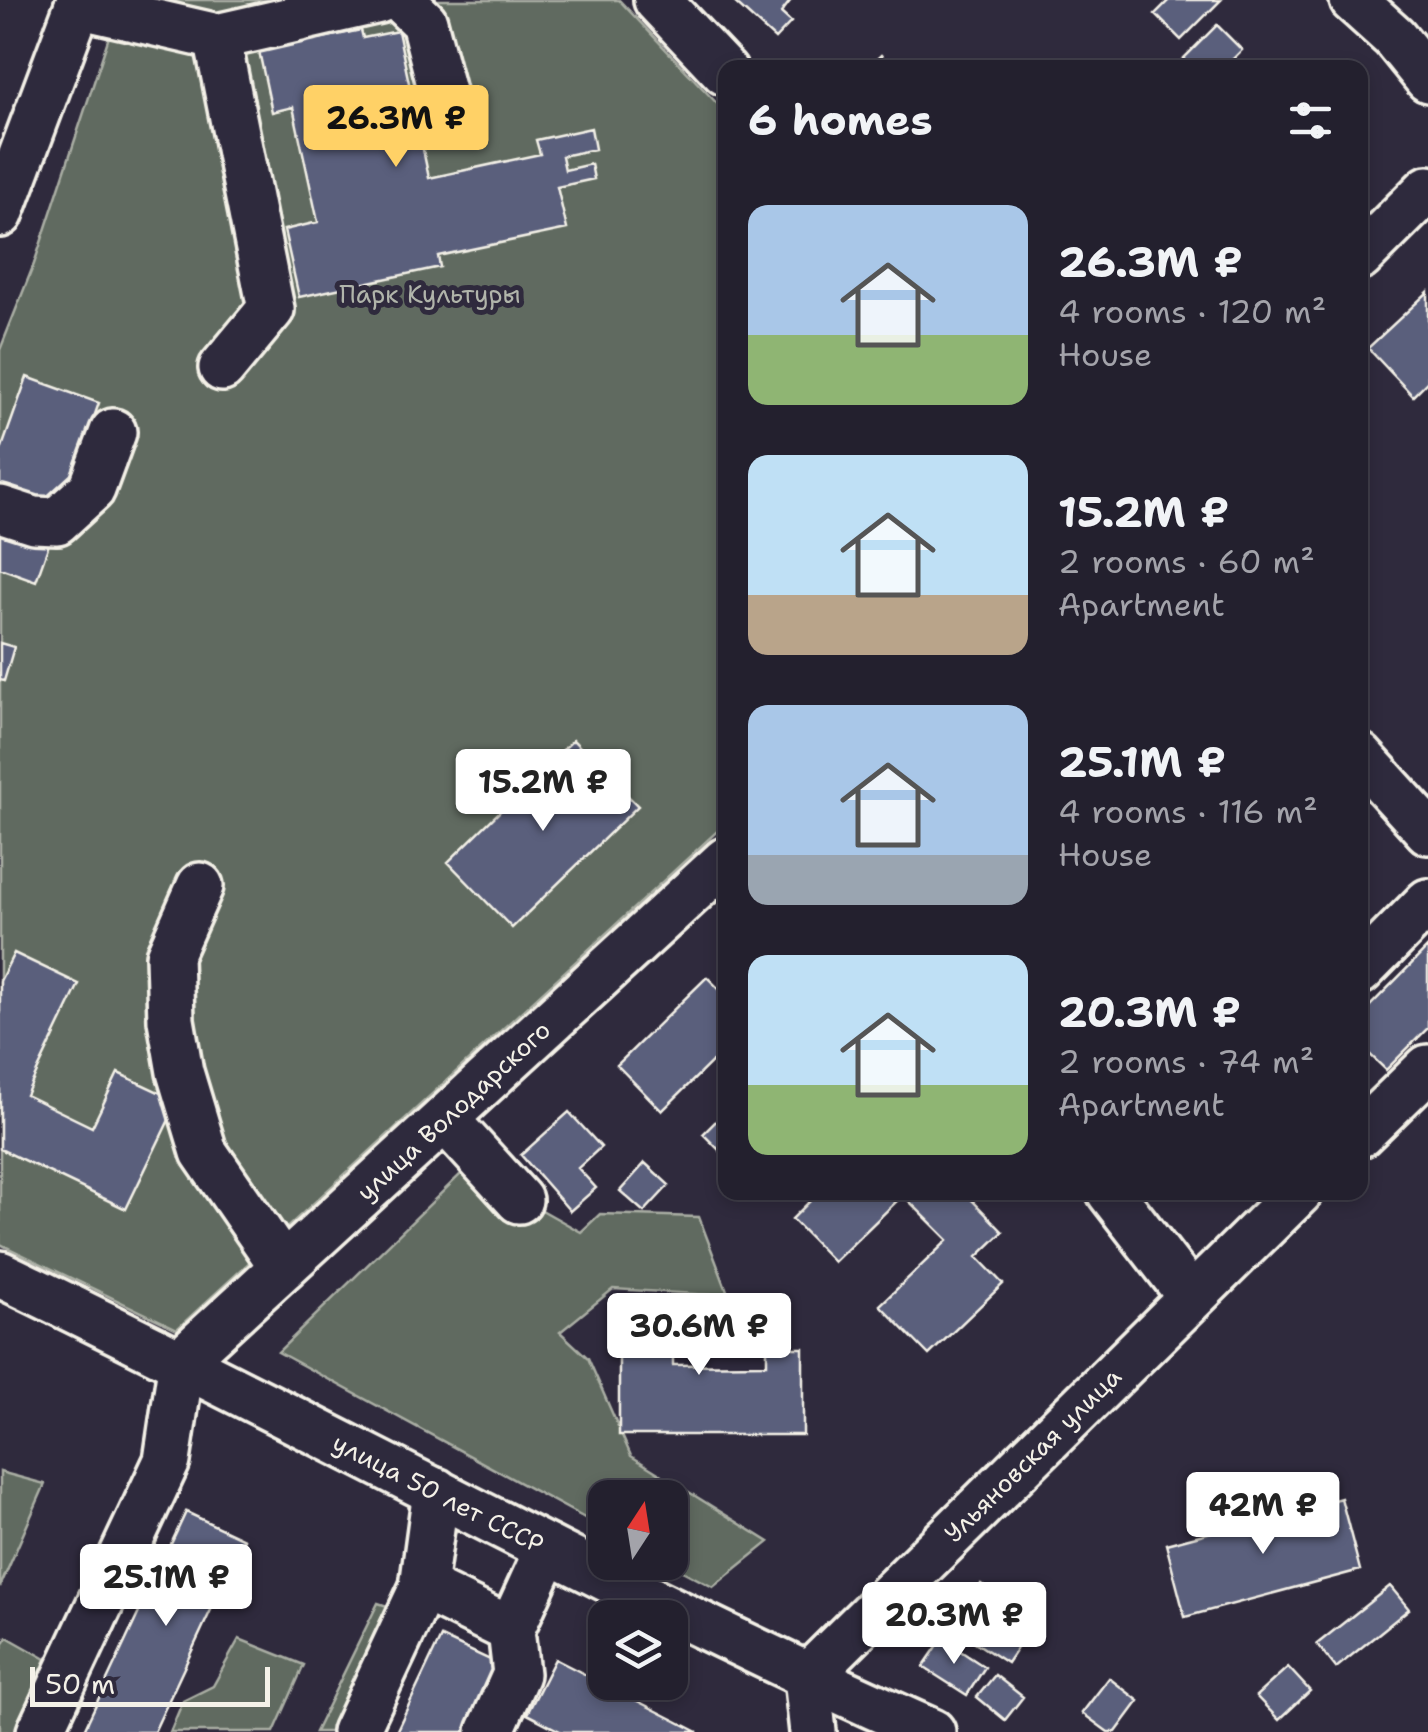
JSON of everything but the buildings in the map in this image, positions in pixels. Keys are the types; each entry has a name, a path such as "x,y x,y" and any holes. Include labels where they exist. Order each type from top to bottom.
{"street":[{"path":"0,214 79,2 217,37 380,0"},
{"path":"401,0 424,22 449,119"},
{"path":"656,0 718,65"},
{"path":"1353,0 1394,37 1428,79"},
{"path":"217,37 271,310 222,368"},
{"path":"1368,249 1428,189"},
{"path":"0,510 34,520 57,521 92,489 113,432"},
{"path":"1368,770 1428,832"},
{"name":"улица Володарского","path":"182,1360 718,866"},
{"path":"200,886 169,956 171,1020 180,1072 204,1152 283,1268"},
{"path":"1368,962 1428,902"},
{"path":"1368,1126 1428,1068"},
{"path":"445,1118 519,1200"},
{"path":"1116,1200 1190,1297"},
{"name":"Ульяновская улица","path":"807,1677 1291,1200"},
{"name":"улица 50 лет СССР","path":"0,1274 182,1360 548,1549 807,1677 932,1732"},
{"path":"40,1732 167,1462 182,1360"},
{"path":"355,1732 423,1587 436,1491"},
{"path":"490,1732 516,1674 511,1630 548,1549"},
{"path":"423,1587 511,1630"},
{"path":"807,1677 813,1732"}],"green space":[{"name":"Парк Культуры","path":"121,0 619,0 718,105 718,830 177,1329 0,1244 0,350 34,264"},
{"path":"467,1168 581,1232 600,1214 699,1217 729,1296 613,1289 560,1332 588,1358 631,1456 670,1480 588,1480 588,1520 278,1352"},
{"path":"0,1472 45,1484 0,1587"},
{"path":"688,1492 769,1542 713,1587 688,1574"},
{"path":"378,1603 403,1611 346,1732 315,1732"},
{"path":"7,1637 46,1659 14,1732 0,1732 0,1652"},
{"path":"239,1639 304,1665 274,1732 170,1732 183,1701 213,1686"}]}
